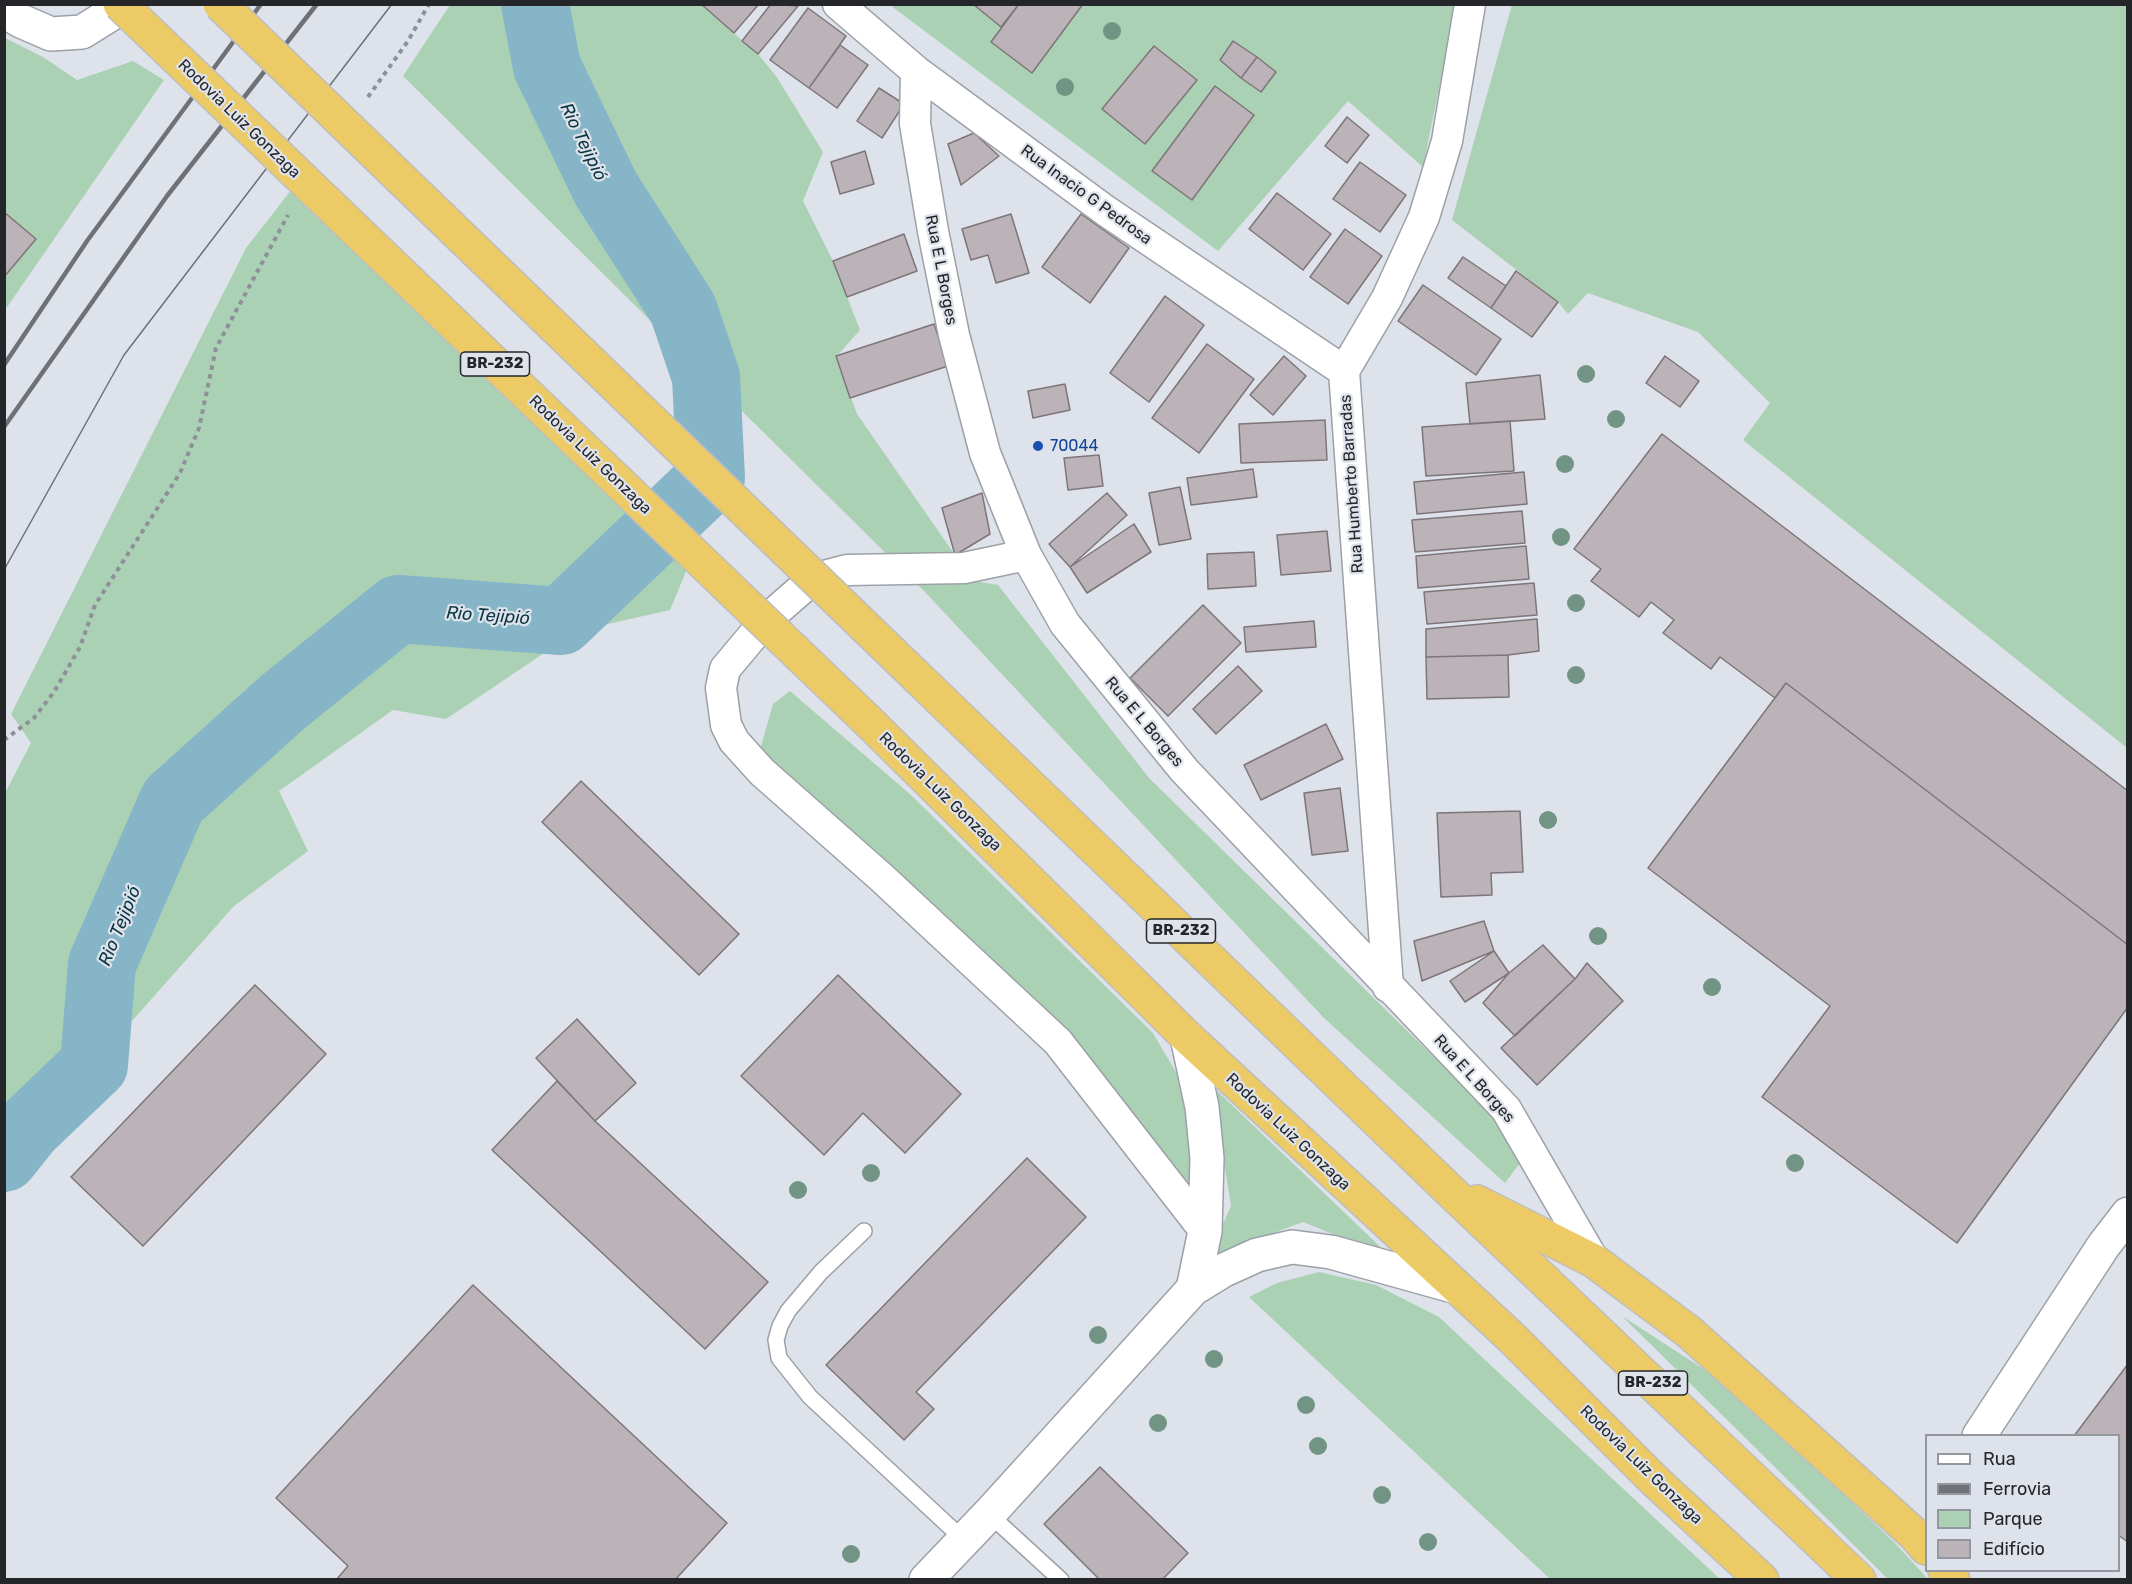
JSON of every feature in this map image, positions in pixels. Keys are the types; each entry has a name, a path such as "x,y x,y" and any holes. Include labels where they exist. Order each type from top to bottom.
{"highway":[{"name":"Rodovia Luiz Gonzaga","path":"120,4 870,723 1187,1037 1453,1287 1512,1338 1654,1480 1762,1580"},
{"name":"BR-232","path":"220,4 1446,1187 1860,1580"},
{"path":"1446,1187 1594,1261 1689,1332 1922,1533"}],"street":[{"path":"4,11 51,34 82,32 127,4"},
{"name":"Rua Inacio G Pedrosa","path":"838,4 916,71 1106,212 1344,371"},
{"name":"Rua Humberto Barradas","path":"1388,987 1344,371 1387,298 1425,217 1447,141 1470,4"},
{"name":"Rua E L Borges","path":"916,71 915,124 933,231 954,335 985,453 1026,555 1065,624 1184,770 1506,1109 1594,1261"},
{"path":"1026,555 964,568 847,570 813,579 766,620 725,669 721,688 726,725 734,741 762,772 882,878 1058,1042 1205,1231"},
{"path":"1187,1037 1204,1127 1207,1158 1205,1231 1193,1289"},
{"path":"1980,1434 2104,1245 2127,1214"},
{"path":"926,1580 989,1514 1193,1289 1224,1270 1257,1255 1292,1247 1331,1252 1453,1287"}],"lane":[{"path":"864,1231 821,1272 788,1311 780,1326 777,1340 779,1358 810,1397 964,1540"},
{"path":"989,1514 1061,1580"}],"path":[{"path":"363,103 408,41 429,4"},
{"path":"4,740 34,718 54,692 80,647 95,605 180,473 199,428 216,348 290,210"}],"green space":[{"path":"450,5 701,5 758,54 776,76 823,152 803,201 833,261 860,330 836,357 857,414 973,581 998,585 1149,778 1488,1110 1523,1159 1505,1183 1323,1017 924,591 403,76"},
{"path":"890,5 1456,5 1423,167 1348,101 1218,251"},
{"path":"1512,5 2127,5 2127,748 1743,440 1770,403 1698,332 1588,293 1568,314 1558,302 1452,220"},
{"path":"5,38 43,57 77,80 133,61 164,80 5,310"},
{"path":"292,189 687,569 670,610 577,631 446,719 393,710 279,791 308,851 234,906 5,1164 5,793 31,743 11,714 246,248"},
{"path":"790,691 911,795 1153,1033 1183,1084 1196,1199 1103,1087 758,757 773,704"},
{"path":"1212,1086 1392,1258 1303,1222 1208,1257 1231,1206"},
{"path":"1319,1272 1376,1285 1439,1317 1720,1579 1550,1579 1249,1297 1277,1283"},
{"path":"1622,1316 1725,1383 1894,1542 1928,1579 1888,1579"}],"building":[{"path":"701,4 759,4 734,33"},
{"path":"771,4 798,6 758,54 742,41"},
{"path":"973,4 1019,4 1001,27"},
{"path":"1019,4 1083,4 1032,73 991,42"},
{"path":"808,8 846,36 809,88 770,60"},
{"path":"1233,41 1257,57 1241,78 1220,60"},
{"path":"840,45 868,65 837,108 809,88"},
{"path":"1154,46 1197,80 1145,144 1102,109"},
{"path":"1257,57 1276,72 1261,92 1241,78"},
{"path":"1215,86 1254,115 1192,200 1152,171"},
{"path":"879,88 904,104 882,138 857,121"},
{"path":"1347,117 1369,135 1347,163 1325,146"},
{"path":"974,133 999,156 961,185 948,144"},
{"path":"865,151 874,184 840,194 831,162"},
{"path":"1360,162 1406,195 1380,232 1333,199"},
{"path":"1277,193 1331,234 1303,270 1249,229"},
{"path":"4,212 36,239 4,277"},
{"path":"1011,214 1029,273 996,283 988,255 971,260 962,229"},
{"path":"1081,214 1129,248 1090,303 1042,267"},
{"path":"1345,229 1382,256 1348,304 1310,277"},
{"path":"904,234 917,271 847,297 833,261"},
{"path":"1463,257 1506,286 1491,308 1448,278"},
{"path":"1516,271 1558,302 1532,337 1491,308"},
{"path":"1423,285 1501,339 1476,375 1398,321"},
{"path":"1165,296 1204,325 1149,402 1110,373"},
{"path":"934,324 948,366 850,398 836,356"},
{"path":"1207,344 1254,379 1199,453 1152,418"},
{"path":"1284,356 1306,376 1273,415 1250,395"},
{"path":"1665,356 1699,381 1680,407 1646,383"},
{"path":"1540,375 1545,419 1470,424 1466,383"},
{"path":"1065,384 1070,410 1033,418 1028,391"},
{"path":"1325,420 1327,460 1241,463 1239,424"},
{"path":"1510,421 1514,471 1426,476 1422,427"},
{"path":"1662,434 2128,791 2128,945 1786,683 1775,698 1720,657 1711,669 1663,633 1674,620 1651,602 1639,617 1591,581 1601,569 1574,549"},
{"path":"1099,455 1103,486 1068,490 1064,458"},
{"path":"1253,469 1257,497 1191,505 1187,478"},
{"path":"1524,472 1527,504 1417,514 1414,482"},
{"path":"1180,487 1191,539 1159,545 1149,493"},
{"path":"982,493 990,534 955,555 942,508"},
{"path":"1107,493 1127,515 1070,567 1049,544"},
{"path":"1522,511 1525,543 1415,552 1412,520"},
{"path":"1134,524 1151,552 1087,593 1070,567"},
{"path":"1327,531 1331,571 1281,575 1277,535"},
{"path":"1526,546 1529,579 1418,588 1416,556"},
{"path":"1254,552 1256,586 1208,589 1207,554"},
{"path":"1534,583 1537,615 1427,624 1424,592"},
{"path":"1203,605 1241,643 1168,716 1130,678"},
{"path":"1537,619 1539,651 1508,655 1426,657 1426,629"},
{"path":"1314,621 1316,647 1246,652 1244,627"},
{"path":"1508,655 1509,697 1427,699 1426,657"},
{"path":"1238,666 1262,691 1216,734 1193,709"},
{"path":"1786,683 2128,945 2128,1007 1957,1243 1762,1097 1830,1006 1648,868"},
{"path":"1326,724 1343,759 1261,800 1244,765"},
{"path":"581,781 739,934 699,975 542,822"},
{"path":"1340,788 1348,851 1312,855 1304,793"},
{"path":"1520,811 1523,872 1491,873 1492,895 1441,897 1437,813"},
{"path":"1484,921 1494,951 1422,981 1414,941"},
{"path":"1543,945 1575,979 1515,1036 1483,1003 1509,973"},
{"path":"1494,951 1509,973 1465,1002 1450,981"},
{"path":"1587,963 1623,1001 1537,1085 1501,1048 1575,979"},
{"path":"838,975 961,1094 905,1153 863,1113 824,1155 741,1076"},
{"path":"255,985 326,1054 143,1246 71,1177"},
{"path":"577,1019 636,1083 595,1121 536,1058"},
{"path":"557,1081 595,1121 768,1282 705,1349 492,1150"},
{"path":"1027,1158 1086,1217 916,1392 934,1409 904,1440 826,1365"},
{"path":"473,1285 727,1523 675,1580 336,1580 348,1566 276,1498"},
{"path":"2128,1364 2128,1542 2120,1536 2120,1434 2076,1434"},
{"path":"1100,1467 1188,1553 1162,1580 1100,1580 1044,1524"}],"waterway":[{"name":"Rio Tejipió","path":"4,1158 28,1128 94,1065 102,964 173,801 283,702 398,609 561,621 711,478 706,377 683,309 606,189 547,67 535,4"}],"tram line":[{"path":"4,570 124,355 392,4"}],"railway":[{"path":"4,365 87,241 261,4"},
{"path":"4,427 167,196 317,4"}],"place":[{"name":"70044","path":"1038,446"}]}
